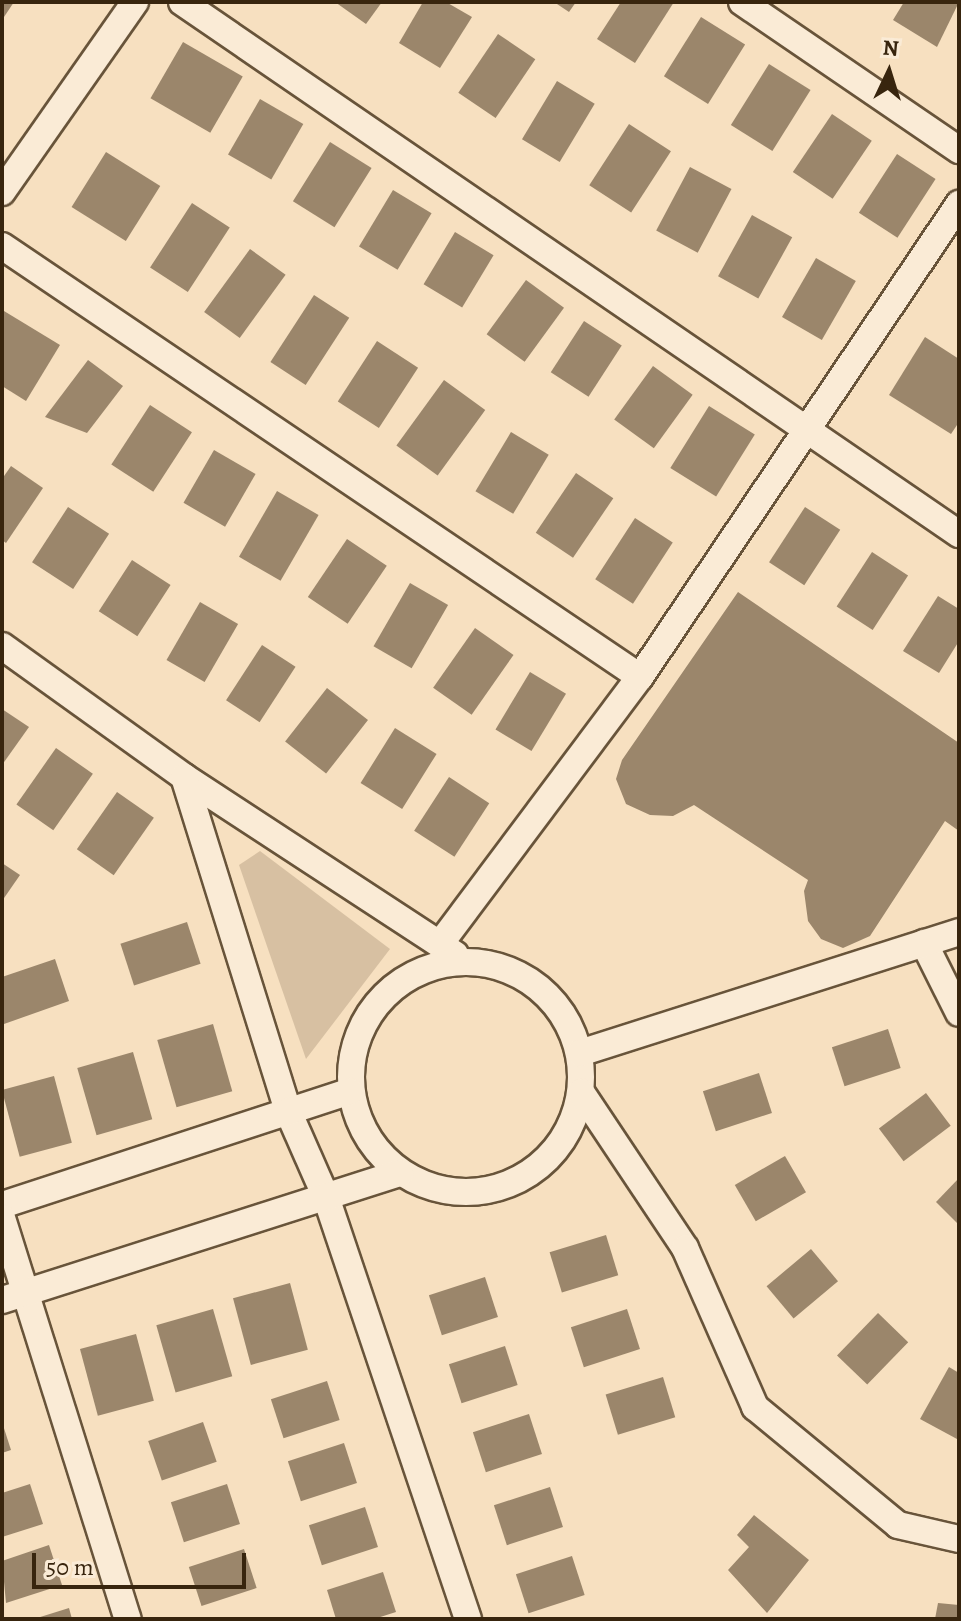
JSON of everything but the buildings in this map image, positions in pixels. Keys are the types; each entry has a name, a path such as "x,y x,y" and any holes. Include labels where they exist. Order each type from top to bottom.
{"street":[{"path":"2,192 135,2"},
{"path":"182,2 959,534"},
{"path":"742,2 959,150"},
{"path":"440,944 640,677 959,204"},
{"path":"2,246 640,677"},
{"path":"2,646 184,777 466,961"},
{"path":"184,777 288,1111 326,1197 468,1619"},
{"path":"580,1053 959,932"},
{"path":"924,943 959,1013"},
{"path":"466,961 505,967 539,987 565,1016 580,1053 581,1092 570,1129 554,1150 513,1183 475,1193 449,1191 400,1173 366,1137 350,1091 352,1052 366,1016 392,986 427,967 466,961"},
{"path":"2,1205 350,1091"},
{"path":"581,1092 685,1248 755,1407 898,1525 959,1539"},
{"path":"14,1296 400,1173"},
{"path":"2,1218 14,1296 128,1619"}],"shaded area":[{"path":"260,851 390,949 306,1059 239,865"}]}
